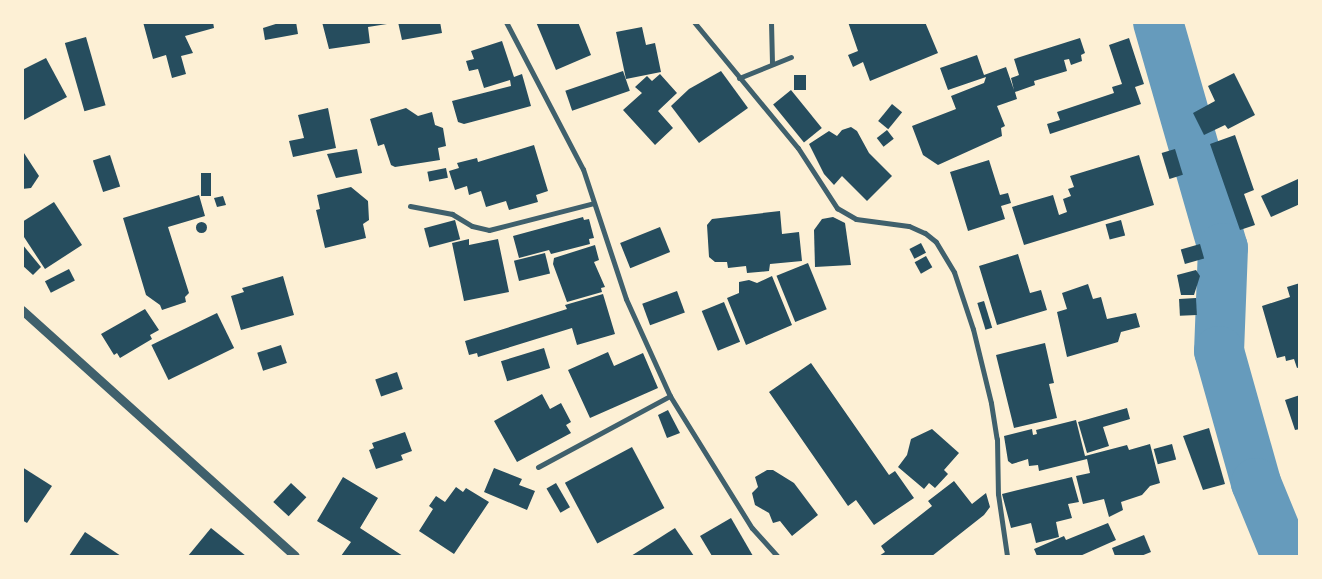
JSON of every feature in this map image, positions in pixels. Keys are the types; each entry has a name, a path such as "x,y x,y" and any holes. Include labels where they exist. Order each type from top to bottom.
{"street":[{"path":"506,22 583,169 626,299 670,396 752,528 777,556"},
{"path":"694,22 798,148 837,208 856,219 910,226 925,233 936,242 954,272 973,330 992,412 1007,556"},
{"path":"771,22 772,63"},
{"path":"739,78 772,63 791,57"},
{"path":"410,206 452,214 472,226 490,230 594,203"},
{"path":"22,310 295,556"},
{"path":"538,467 670,396"}],"building":[{"path":"143,22 213,22 214,28 185,36 193,53 181,56 186,74 172,78 166,55 153,59"},
{"path":"282,22 296,22 298,34 265,40 263,28"},
{"path":"322,22 386,22 387,24 368,27 370,43 329,49"},
{"path":"398,22 440,22 442,33 402,40"},
{"path":"536,22 578,22 591,55 556,70"},
{"path":"848,22 925,22 938,53 870,81 863,62 853,67 848,55 858,51"},
{"path":"642,27 646,45 655,43 661,72 626,79 616,32"},
{"path":"86,37 106,105 84,111 65,43"},
{"path":"1080,38 1085,53 1081,55 1082,61 1071,65 1069,59 1064,60 1067,71 1034,81 1035,85 1015,92 1017,99 997,106 1005,126 1001,128 1002,136 938,165 923,155 912,126 956,109 951,96 984,83 986,77 948,90 940,68 977,55 984,75 1006,67 1014,90 1011,78 1019,75 1014,59"},
{"path":"1129,38 1144,84 1135,87 1141,104 1050,134 1047,124 1060,120 1057,112 1114,93 1112,87 1122,84 1109,45"},
{"path":"502,41 514,77 522,74 531,106 464,124 458,122 452,101 511,86 510,80 484,88 478,69 469,71 466,61 474,59 471,51"},
{"path":"46,58 67,97 22,121 22,70"},
{"path":"623,71 630,91 572,111 565,91"},
{"path":"721,71 748,108 699,143 671,106 689,89"},
{"path":"1234,73 1255,115 1228,129 1225,125 1204,135 1193,113 1215,101 1208,86"},
{"path":"660,74 677,93 658,111 673,128 655,145 623,110 642,93 635,87 647,76 652,81"},
{"path":"794,75 806,75 806,90 794,90"},
{"path":"791,90 822,128 804,143 773,104"},
{"path":"892,104 902,112 888,129 878,121"},
{"path":"328,108 336,148 293,157 289,141 304,138 298,115"},
{"path":"406,108 418,116 432,112 435,125 443,128 446,146 438,148 440,160 395,167 391,165 384,144 378,146 370,119"},
{"path":"851,127 857,131 869,153 892,176 867,201 842,176 834,185 824,174 809,144 829,131 837,136 842,130"},
{"path":"887,130 894,139 884,147 877,138"},
{"path":"1235,135 1254,190 1244,194 1255,225 1240,230 1210,144"},
{"path":"534,145 548,191 536,195 538,202 509,210 506,201 486,207 481,191 469,195 467,186 455,190 449,171 459,168 457,163 477,158 478,162"},
{"path":"357,149 362,173 336,178 327,154"},
{"path":"1175,149 1183,175 1170,179 1162,153"},
{"path":"22,150 39,176 31,188 22,189"},
{"path":"110,155 120,186 103,192 93,161"},
{"path":"1139,155 1154,205 1024,245 1012,207 1053,195 1059,215 1067,212 1063,199 1071,196 1068,189 1074,187 1070,176"},
{"path":"989,160 1000,195 1008,193 1011,203 1001,206 1005,219 968,231 950,172"},
{"path":"446,168 448,178 429,181 427,172"},
{"path":"201,173 211,173 211,196 201,196"},
{"path":"1298,179 1300,204 1271,217 1261,196"},
{"path":"351,187 368,201 369,220 363,224 366,238 325,248 316,210 320,209 317,195"},
{"path":"199,195 205,216 168,227 189,293 185,297 186,302 162,310 160,305 146,295 123,218"},
{"path":"223,196 226,205 217,207 214,198"},
{"path":"54,202 82,245 45,269 22,234 22,222"},
{"path":"780,211 782,234 799,232 802,261 770,264 769,271 747,273 746,266 728,268 727,262 715,262 709,257 707,225 712,219"},
{"path":"583,217 584,220 589,219 594,238 589,239 590,244 551,254 549,250 519,258 513,236"},
{"path":"833,217 845,223 851,265 815,267 814,230 822,219"},
{"path":"455,220 460,239 429,248 424,228"},
{"path":"1121,220 1125,235 1110,240 1106,224"},
{"path":"199,222 203,222 206,227 205,231 199,232 196,229 196,225"},
{"path":"660,227 670,252 630,268 620,243"},
{"path":"469,239 469,245 498,239 509,292 464,301 452,243"},
{"path":"921,243 926,253 914,259 909,249"},
{"path":"22,244 41,267 33,275 22,265"},
{"path":"1200,244 1204,258 1185,264 1181,250"},
{"path":"595,245 599,260 594,262 605,287 601,288 602,292 567,302 553,264 554,258"},
{"path":"545,253 550,273 519,281 514,261"},
{"path":"1018,254 1030,293 1041,290 1047,310 997,325 979,266"},
{"path":"926,256 932,267 921,274 915,262"},
{"path":"808,263 827,309 795,322 776,276"},
{"path":"69,269 75,281 51,293 45,281"},
{"path":"1196,270 1200,276 1194,295 1181,295 1177,275"},
{"path":"283,276 294,315 241,330 231,296 244,292 242,288"},
{"path":"772,276 792,325 746,345 727,298 739,293 739,282 749,280 757,283"},
{"path":"1300,283 1300,367 1297,368 1294,359 1286,361 1285,356 1277,358 1262,306 1290,297 1287,287"},
{"path":"1088,284 1093,299 1101,297 1107,319 1136,313 1140,327 1121,332 1118,342 1067,357 1057,312 1067,309 1062,293"},
{"path":"677,291 685,313 650,325 642,304"},
{"path":"603,294 615,334 577,345 572,328 478,357 477,353 469,355 465,341 567,309 565,305"},
{"path":"1196,298 1197,315 1180,316 1179,299"},
{"path":"984,301 992,328 985,330 977,303"},
{"path":"724,302 740,342 718,351 702,311"},
{"path":"145,309 159,330 150,335 152,339 120,358 117,353 114,355 101,334"},
{"path":"217,313 234,348 168,380 151,345"},
{"path":"1045,343 1054,383 1049,384 1057,418 1014,428 996,355"},
{"path":"281,345 287,363 263,371 257,353"},
{"path":"544,348 550,368 507,381 501,361"},
{"path":"608,352 614,366 643,353 658,388 590,418 568,370"},
{"path":"811,363 889,475 895,471 914,498 874,525 856,500 848,506 769,392"},
{"path":"397,372 403,389 381,397 375,379"},
{"path":"542,394 550,409 561,403 571,422 566,425 571,433 517,462 494,421"},
{"path":"1300,395 1300,429 1295,430 1285,400"},
{"path":"1127,408 1130,419 1103,427 1109,446 1087,453 1078,422"},
{"path":"668,410 680,433 667,438 658,415"},
{"path":"1076,420 1085,456 1127,445 1129,450 1150,444 1160,483 1150,486 1142,495 1121,502 1123,510 1109,517 1104,499 1083,504 1076,476 1090,473 1087,459 1039,471 1038,465 1029,466 1028,459 1012,464 1008,461 1004,436 1032,429 1033,435 1037,434 1036,430"},
{"path":"1209,428 1225,484 1203,490 1183,436"},
{"path":"932,429 959,453 944,470 948,474 935,488 929,483 924,489 898,467 907,455 911,439"},
{"path":"405,432 412,451 401,455 403,460 376,469 369,450 374,448 372,443"},
{"path":"1172,444 1176,459 1158,464 1154,449"},
{"path":"632,447 664,508 597,544 565,483"},
{"path":"22,467 52,486 27,523 22,520"},
{"path":"494,468 522,479 519,485 535,491 527,510 484,492"},
{"path":"767,470 773,470 794,483 818,515 792,536 780,521 773,523 769,513 755,505 752,493 758,487 755,477"},
{"path":"343,477 378,498 360,528 403,556 341,556 351,542 317,521"},
{"path":"1072,477 1079,502 1068,504 1072,518 1056,522 1059,537 1036,543 1031,523 1011,528 1002,494"},
{"path":"954,481 972,504 986,493 990,507 984,515 932,556 879,556 885,552 881,546 932,506 928,501"},
{"path":"291,483 306,497 289,516 273,502"},
{"path":"556,483 570,507 560,513 546,488"},
{"path":"456,487 463,492 466,488 489,502 454,554 419,531 433,509 429,506 436,496 445,502"},
{"path":"731,518 753,556 712,556 700,536"},
{"path":"1108,523 1116,540 1080,556 1037,556 1034,549 1064,536 1066,540"},
{"path":"211,528 246,556 188,556"},
{"path":"675,528 694,556 631,556"},
{"path":"85,532 121,556 69,556"},
{"path":"1144,535 1151,552 1141,556 1115,556 1112,548"}],"waterway":[{"path":"1158,22 1223,248 1219,351 1256,483 1286,556"}]}
